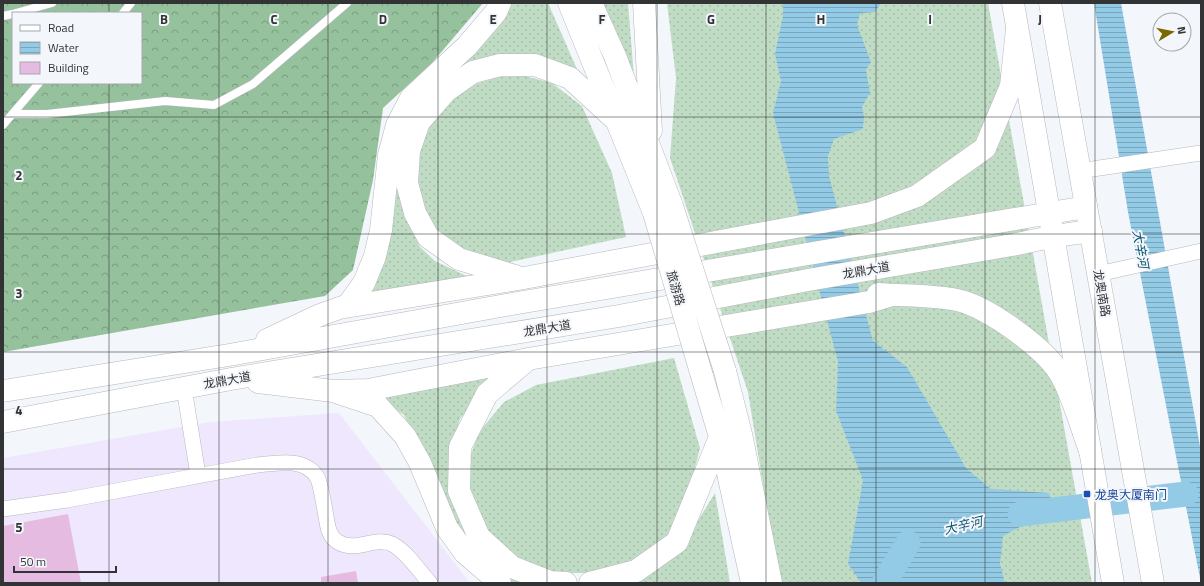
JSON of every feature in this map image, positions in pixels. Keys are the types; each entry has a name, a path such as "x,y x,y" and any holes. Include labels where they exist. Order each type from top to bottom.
{"main road":[{"path":"229,355 348,305 364,283 375,256 381,230 389,155 397,125 411,98 467,46 496,12 500,3"},
{"name":"旅游路","path":"569,3 618,122 663,210 725,371 741,434 771,583"},
{"name":"旅游路","path":"591,3 615,56 652,150 663,210 702,376 720,437 752,583"},
{"path":"644,3 652,150"},
{"path":"1013,3 1113,583"},
{"name":"龙奥南路","path":"1050,3 1153,583"},
{"path":"790,255 847,222 918,196 985,148 1011,86 1018,29"},
{"path":"618,122 570,78 535,65 500,64 473,72 446,91 420,122 409,151 407,183 415,213 428,237 459,260 501,274 524,278 620,287"},
{"name":"龙鼎大道","path":"3,391 229,355 506,305 620,287 790,255 1086,207"},
{"path":"339,308 524,278 792,227 847,222"},
{"name":"龙鼎大道","path":"3,422 231,379 810,283 860,271 1091,230"},
{"path":"810,283 867,297"},
{"path":"231,379 333,391 368,390 528,359 814,310 867,297 915,294 959,300 997,318 1032,342 1061,375 1091,452"},
{"path":"566,583 550,582 512,567 479,537 459,491 460,447 487,394 528,359 570,342 618,316"},
{"path":"333,391 378,406 405,436 420,463 447,528 465,553 500,583"},
{"path":"590,583 636,571 677,542 720,437"}],"street":[{"path":"1079,171 1201,153"},
{"path":"1098,274 1201,251"},
{"path":"184,388 198,475"},
{"path":"3,509 67,500 270,463 283,462 303,465 317,477 329,531 338,542 352,547 374,542 391,544 407,557 430,583"}],"lane":[{"path":"18,12 52,3"},
{"path":"123,12 131,3"},
{"path":"13,114 47,114 165,101 214,105 253,84 347,3"},
{"path":"3,125 38,84"}],"shaded area":[{"path":"339,413 470,583 3,583 3,458 210,422"}],"green space":[{"path":"3,3 483,3 432,63 383,108 373,180 353,270 325,296 3,352"},
{"path":"511,3 548,3 580,76 507,56 423,105 405,214 420,247 435,261 473,279 364,297 404,121"},
{"path":"603,3 628,3 634,77"},
{"path":"667,3 988,3 1092,583 779,583 748,392 670,158 676,78"},
{"path":"525,76 552,83 582,106 612,173 626,237 487,267 445,243 422,209 416,172 424,134 441,108 472,85 498,77"},
{"path":"674,358 700,448 687,500 668,537 637,560 591,573 551,573 519,559 485,530 469,487 469,460 479,432 504,402 536,385"},
{"path":"492,375 460,419 454,439 452,489 461,525 477,549 530,583 511,583 502,579 468,549 404,415 380,399"},
{"path":"715,493 730,583 622,583 686,540"}],"water":[{"path":"783,3 881,3 875,12 860,13 857,25 871,62 866,70 870,93 862,107 864,116 863,129 834,139 828,156 829,176 873,341 907,367 966,468 991,489 1049,493 1054,509 1003,536 1000,564 1005,583 884,583 891,569 883,583 861,583 848,564 863,480 836,411 838,362 773,113 781,81 775,54 783,16"},
{"path":"1094,3 1121,3 1201,452 1201,583 1128,212"}],"building":[{"path":"68,514 81,583 3,583 3,526"},
{"path":"356,571 358,583 321,583 321,577"}],"waterway":[{"name":"大辛河","path":"1020,514 1186,494"},
{"name":"大辛河","path":"884,583 908,543"}],"place":[{"name":"龙奥大厦南门","path":"1087,494"}]}
